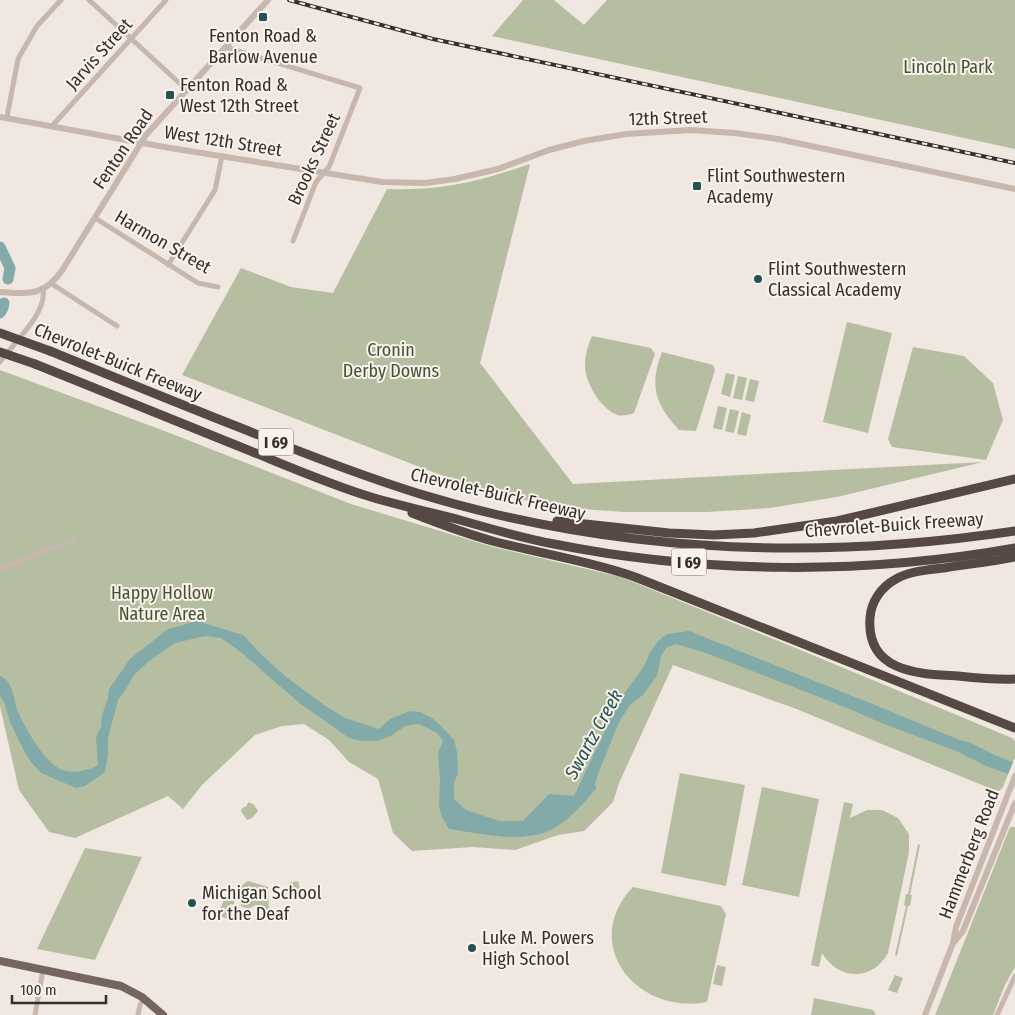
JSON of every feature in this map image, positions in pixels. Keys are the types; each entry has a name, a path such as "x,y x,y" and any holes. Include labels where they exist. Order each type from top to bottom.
{"highway":[{"name":"Chevrolet-Buick Freeway","path":"0,333 50,351 333,465 422,494 506,517 601,534 695,545 747,548 857,548 943,541 1015,531"},
{"name":"Chevrolet-Buick Freeway","path":"0,352 35,364 271,459 370,496 552,544 668,560 743,565 840,566 958,557 1015,548"},
{"path":"506,517 669,533 714,535 754,533 837,522 1015,479"},
{"path":"370,496 462,532 520,548 597,565 635,577 1015,728"},
{"path":"1015,557 925,570 901,576 888,584 878,595 872,609 870,625 873,641 881,654 899,668 926,674 1015,679"}],"main road":[{"path":"0,961 122,986 144,998 163,1015"}],"street":[{"path":"3,117 18,59 37,26 62,0"},
{"path":"89,0 186,90"},
{"name":"Jarvis Street","path":"52,126 166,0"},
{"name":"Fenton Road","path":"0,292 28,293 43,290 52,284 141,143 157,122 268,0"},
{"name":"Brooks Street","path":"225,47 360,88 329,167 316,182 293,242"},
{"name":"West 12th Street","path":"3,117 141,143 324,173"},
{"name":"12th Street","path":"324,173 396,183 441,181 484,173 549,150 593,139 648,132 691,130 734,132 778,139 1015,189"},
{"path":"168,265 215,190 222,156"},
{"name":"Harmon Street","path":"95,218 198,283 218,287"},
{"path":"52,284 117,326"},
{"path":"0,362 26,330 39,310 43,300 43,290"},
{"path":"0,569 75,539"},
{"name":"Hammerberg Road","path":"925,1015 953,943 956,927 1014,779"},
{"name":"Hammerberg Road","path":"953,943 963,931 1015,803"},
{"path":"35,1015 43,970"},
{"path":"996,1015 1015,976"},
{"path":"138,1015 144,998"}],"green space":[{"name":"Lincoln Park","path":"523,0 554,0 584,25 607,0 1015,0 1015,149 492,36"},
{"name":"Cronin Derby Downs","path":"530,164 480,363 573,484 983,462 837,497 770,508 707,512 624,512 554,507 496,493 438,474 182,375 241,268 291,287 333,293 387,189 443,187 493,176"},
{"path":"847,322 892,333 868,433 823,422"},
{"path":"592,336 651,348 655,354 634,413 620,415 609,411 594,393 585,366 587,350"},
{"path":"913,347 964,356 993,383 1003,420 986,460 892,447 888,439"},
{"path":"662,352 713,365 715,370 696,431 679,430 664,412 660,403 655,385"},
{"name":"Happy Hollow Nature Area","path":"0,370 162,430 351,504 493,547 621,577 1012,738 1015,741 1015,757 1003,787 999,791 994,790 794,708 673,665 619,783 613,802 584,831 558,835 515,850 473,847 412,851 393,833 378,779 349,762 329,740 304,724 282,726 255,735 202,785 183,809 168,796 75,838 49,832 19,790 0,706"},
{"path":"726,373 735,375 730,397 721,394"},
{"path":"738,376 747,378 742,400 733,398"},
{"path":"750,379 759,381 754,402 745,400"},
{"path":"718,406 727,408 722,430 713,428"},
{"path":"730,409 739,411 734,433 725,431"},
{"path":"742,412 751,415 746,436 737,434"},
{"path":"680,773 745,785 726,886 661,873"},
{"path":"762,787 819,799 799,897 742,885"},
{"path":"249,802 258,811 252,818 247,820 241,811"},
{"path":"844,802 853,804 850,818 867,810 882,810 898,818 909,834 909,852 888,953 873,969 855,974 846,973 837,968 822,953 819,967 811,965"},
{"path":"1010,827 1015,827 1015,967 1005,985 993,1015 935,1015"},
{"path":"918,844 920,845 910,895 912,895 910,906 908,906 897,956 895,955 906,906 904,905 906,894 908,894"},
{"path":"85,848 142,857 95,960 37,949"},
{"path":"248,881 268,887 269,910 263,911 256,905 248,909 241,906 240,895 237,889"},
{"path":"298,881 301,894 290,896 288,883"},
{"path":"633,887 721,906 726,914 707,1002 681,1003 657,997 638,986 623,970 614,951 612,930 618,908"},
{"path":"225,896 234,900 234,905 230,904 229,909 233,910 230,919 218,916"},
{"path":"717,965 726,967 722,986 713,984"},
{"path":"895,975 903,978 897,993 888,990"},
{"path":"814,998 873,1010 876,1015 811,1015"}],"water":[{"path":"197,621 243,635 285,676 345,718 379,729 390,719 410,711 420,712 432,718 454,740 457,752 458,773 454,783 454,799 466,810 500,821 523,821 549,794 574,796 619,701 644,666 651,651 659,640 667,634 689,631 962,741 969,742 1013,762 1008,774 986,766 956,751 847,708 706,653 676,644 666,648 661,656 657,676 643,695 630,705 619,722 598,774 595,784 596,789 573,814 553,829 534,835 510,837 473,833 449,829 442,817 439,806 440,778 438,753 443,741 437,733 419,724 405,726 391,736 377,741 362,741 349,738 298,702 242,653 221,638 205,636 175,643 149,661 134,675 118,700 108,738 105,772 85,786 76,788 41,773 24,751 10,722 4,702 0,696 0,676 5,678 11,686 21,719 46,757 62,770 73,772 89,769 98,765 96,737 101,727 109,689 130,659 168,629"}],"waterway":[{"path":"0,247 10,268 8,279"},
{"path":"0,313 4,303"}],"railway":[{"path":"289,0 433,39 1015,163"}],"place":[{"name":"Fenton Road & Barlow Avenue","path":"263,17"},
{"name":"Fenton Road & West 12th Street","path":"170,95"},
{"name":"Flint Southwestern Academy","path":"697,186"},
{"name":"Flint Southwestern Classical Academy","path":"758,279"},
{"name":"Michigan School for the Deaf","path":"192,903"},
{"name":"Luke M. Powers High School","path":"472,948"}],"water label":[{"name":"Swartz Creek","path":"593,734"}]}
